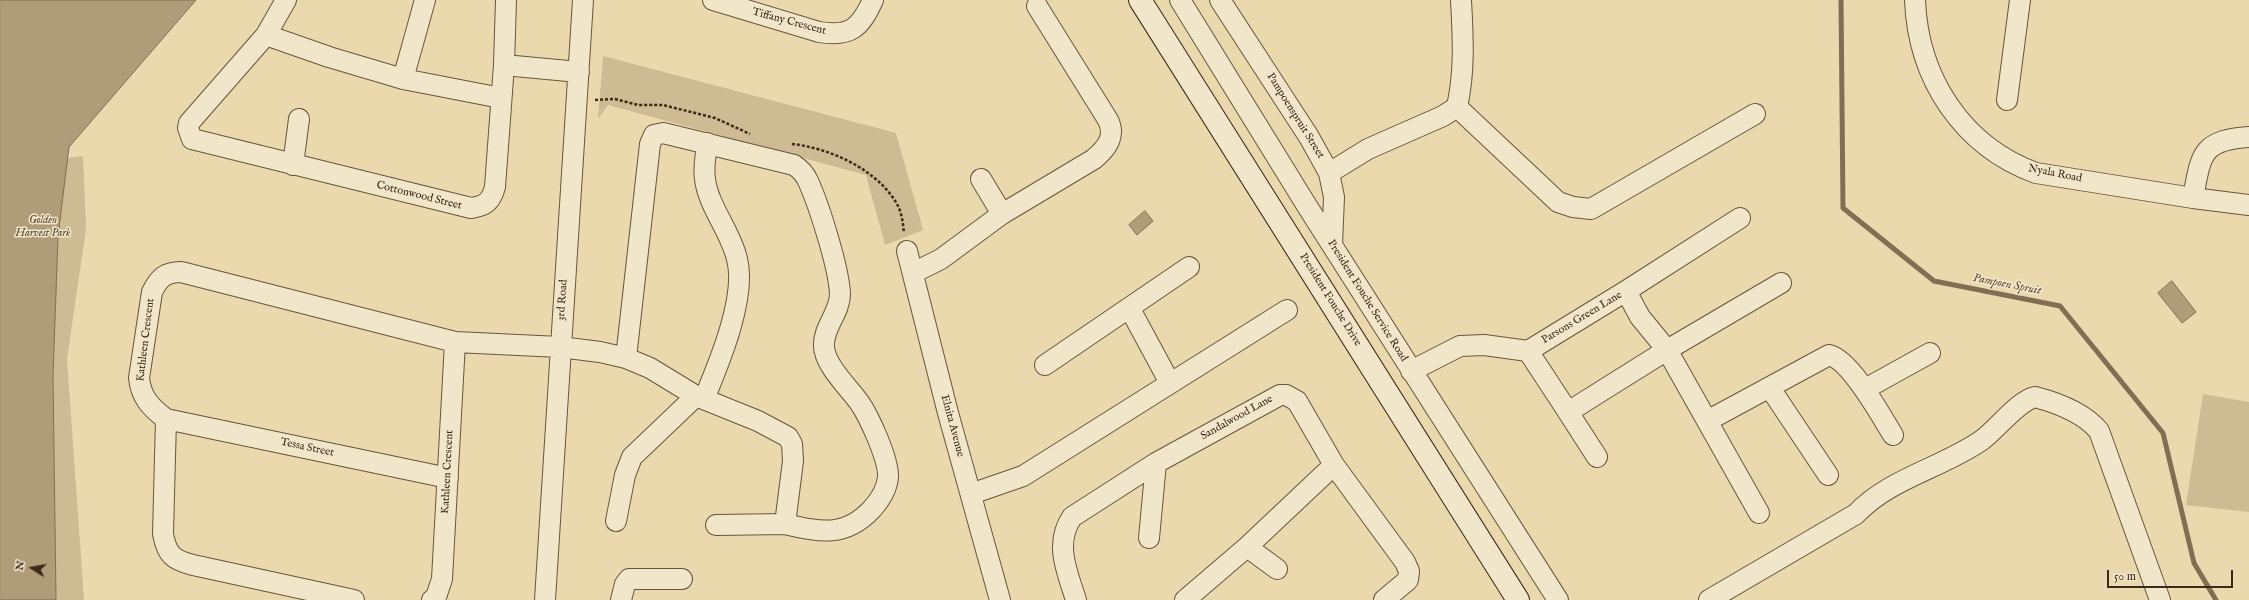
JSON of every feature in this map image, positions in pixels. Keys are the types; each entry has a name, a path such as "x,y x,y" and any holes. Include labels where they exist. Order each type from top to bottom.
{"street":[{"name":"Cottonwood Street","path":"286,0 266,35 193,117 188,128 192,139 199,142 471,208 480,207 490,201 495,187 504,65 506,0"},
{"path":"403,79 425,0"},
{"name":"3rd Road","path":"545,600 560,347 584,0"},
{"name":"Tiffany Crescent","path":"713,0 812,30 836,34 849,32 866,16 873,0"},
{"name":"President Fouche Drive","path":"1140,0 1518,600"},
{"name":"President Fouche Service Road","path":"1180,0 1411,371 1558,600"},
{"name":"Pampoenspruit Street","path":"1220,0 1309,137 1329,173 1334,197 1332,244"},
{"path":"1329,173 1368,149 1443,116 1457,107 1462,87 1464,54 1461,0"},
{"name":"Nyala Road","path":"1915,0 1925,61 1944,100 1964,127 1978,140 2018,166 2036,172 2193,198 2249,204"},
{"path":"2007,100 2020,0"},
{"path":"913,273 941,259 1002,214 1094,159 1107,146 1113,135 1108,120 1037,6"},
{"path":"266,35 328,57 403,79 501,98"},
{"path":"504,65 579,72"},
{"path":"1457,107 1558,202 1580,208 1591,209 1756,114"},
{"path":"293,165 299,119"},
{"path":"626,358 651,138 658,133 663,133 785,161 800,169 805,175 824,229 836,270 840,295 838,306 826,330 824,347 830,363 860,403 873,426 888,476 880,500 867,514 847,528 832,532 818,531 785,524 716,525"},
{"path":"2193,198 2200,162 2204,153 2223,141 2249,137"},
{"path":"616,521 625,475 632,457 700,397 720,360 739,295 741,280 732,242 708,191 705,180 707,143"},
{"path":"982,179 1002,214"},
{"name":"Parsons Green Lane","path":"1528,351 1626,292 1740,218"},
{"name":"Elnita Avenue","path":"907,251 1000,600"},
{"path":"1045,365 1190,267"},
{"name":"Kathleen Crescent","path":"166,418 151,408 140,389 139,378 152,292 157,282 169,272 189,274 455,342 560,347 600,352 626,358 650,368 700,397 758,420 788,437 792,444 794,461 785,524"},
{"path":"1568,412 1667,350 1781,283"},
{"path":"1626,292 1640,317 1667,350 1759,513"},
{"path":"1130,309 1170,383"},
{"path":"971,494 1023,476 1287,310"},
{"name":"Kathleen Crescent","path":"432,600 436,597 442,579 455,342"},
{"path":"1411,371 1460,346 1484,345 1528,351 1597,457"},
{"path":"1865,389 1930,353"},
{"path":"1707,421 1829,355 1840,360 1865,389 1893,435"},
{"path":"1770,388 1828,475"},
{"name":"Sandalwood Lane","path":"1076,600 1063,558 1062,542 1067,524 1072,517 1156,464 1280,395 1286,395 1297,401 1334,465 1400,554 1409,571 1408,580 1384,600"},
{"path":"1709,600 1850,518 1880,494 1946,462 1982,440 2004,422 2022,402 2036,397 2082,416 2092,423 2099,432 2160,600"},
{"path":"166,418 163,534 168,550 172,556 178,561 193,565 354,600"},
{"name":"Tessa Street","path":"166,418 448,478"},
{"path":"1150,538 1156,464"},
{"path":"1185,600 1247,547 1334,465"},
{"path":"1247,547 1277,569"},
{"path":"621,600 625,584 629,579 682,580"}],"green space":[{"path":"603,56 896,133 923,230 885,245 866,175 608,105 598,119"},
{"name":"Golden Harvest Park","path":"83,156 86,229 67,359 84,600 0,600 0,167"},
{"path":"2203,394 2249,402 2249,512 2186,505"}],"shaded area":[{"path":"0,0 196,0 69,147 58,236 53,376 56,600 0,600"},
{"path":"1145,211 1153,221 1137,235 1129,225"},
{"path":"2172,281 2196,312 2182,323 2158,293"}],"waterway":[{"name":"Pampoen Spruit","path":"1841,0 1843,208 1934,281 2060,306 2163,433 2194,563 2216,600"}]}
